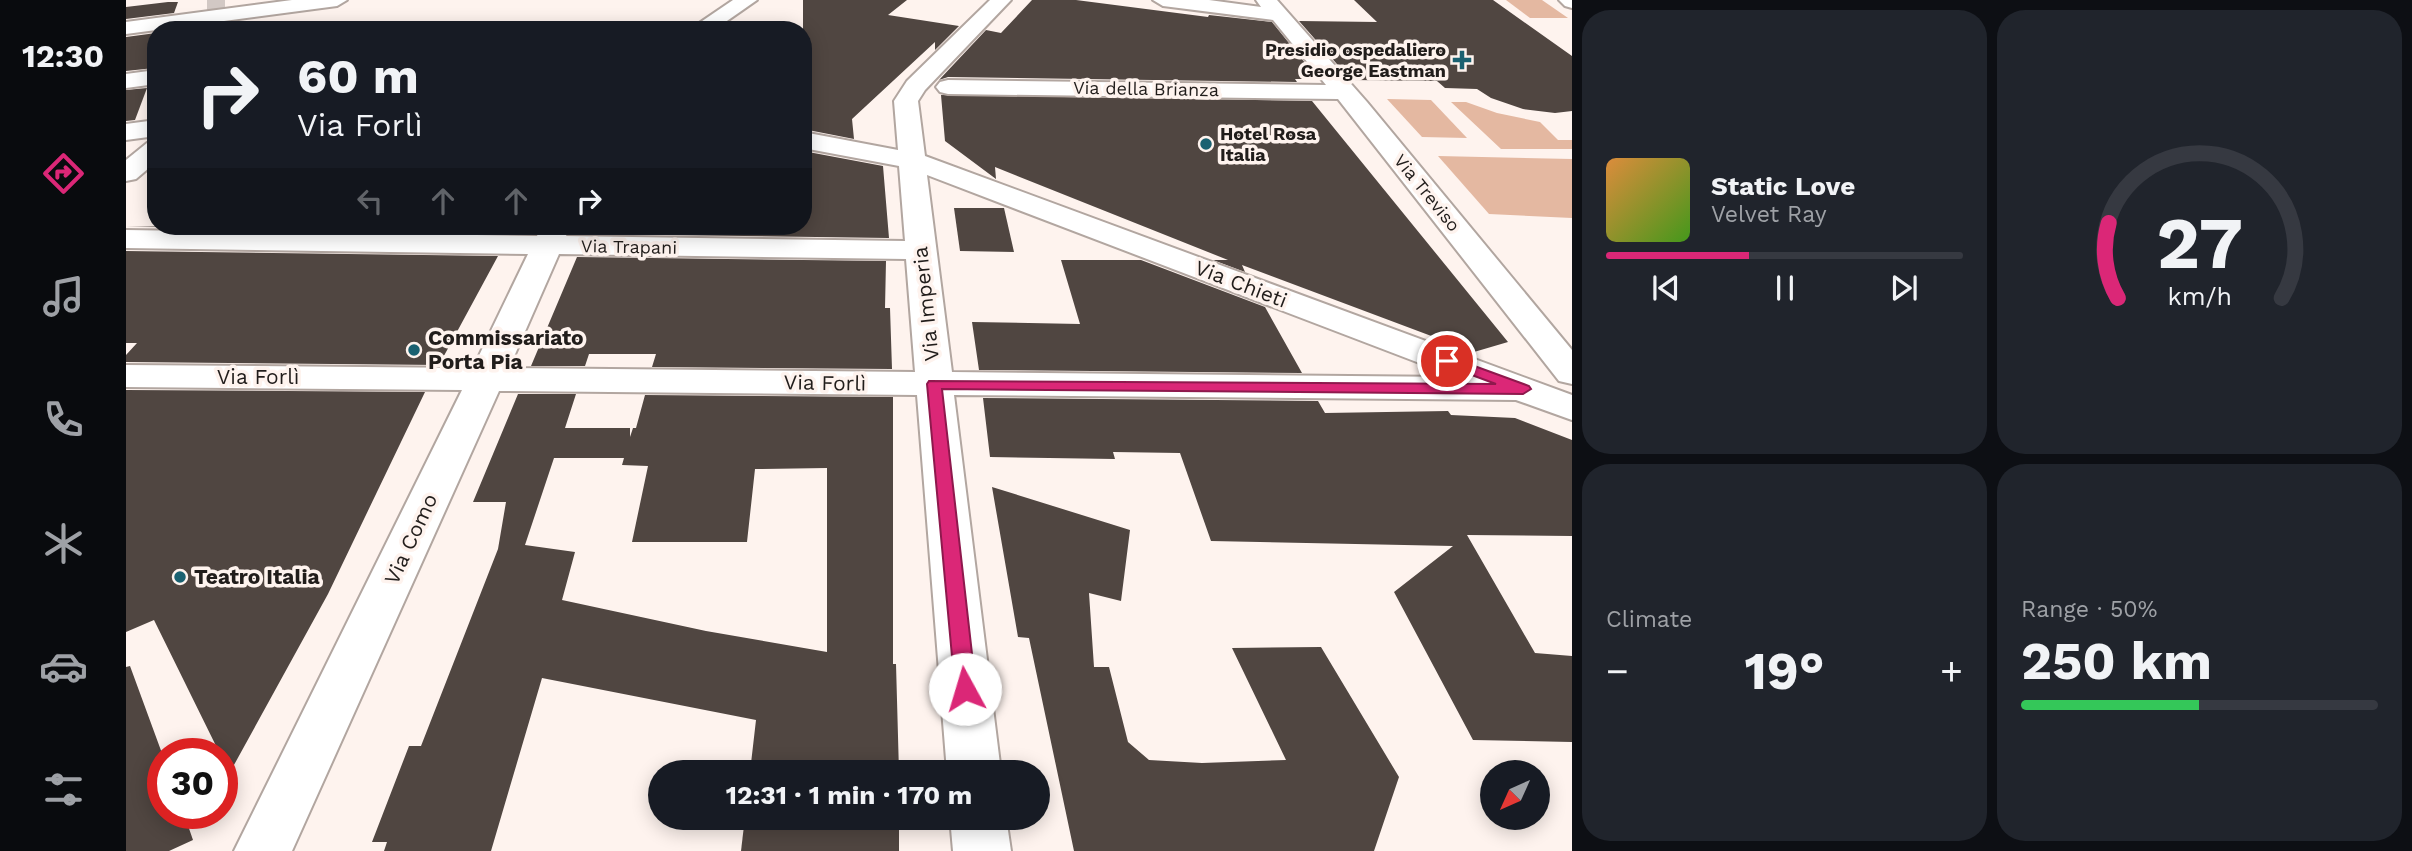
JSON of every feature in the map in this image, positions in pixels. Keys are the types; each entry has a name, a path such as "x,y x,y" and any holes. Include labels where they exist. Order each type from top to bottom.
{"street":[{"path":"309,21 334,0"},
{"path":"178,21 334,0"},
{"path":"713,21 747,0"},
{"name":"Via Imperia","path":"973,760 906,101 909,93 1001,0"},
{"path":"1164,0 1273,7"},
{"name":"Via Treviso","path":"1273,7 1572,373"},
{"path":"126,28 147,25"},
{"path":"126,81 147,78"},
{"name":"Via della Brianza","path":"947,87 1345,92"},
{"path":"126,132 147,129"},
{"name":"Via Chieti","path":"812,142 911,160 1572,408"},
{"path":"126,173 147,156"},
{"name":"Via Trapani","path":"126,239 551,235 921,250"},
{"name":"Via Como","path":"263,851 486,379 551,235"},
{"name":"Via Forlì","path":"126,376 1523,389"},
{"path":"980,830 982,851"}],"shaded area":[{"path":"1506,0 1542,0 1568,18 1530,18"},
{"path":"1387,99 1431,100 1467,138 1422,137"},
{"path":"1451,102 1466,102 1497,113 1540,122 1558,140 1572,140 1572,149 1501,149"},
{"path":"1438,156 1572,159 1572,218 1489,214"}],"building":[{"path":"803,0 907,0 888,15 959,26 935,50 935,42 852,119 854,139 812,131 812,21 803,21"},
{"path":"1032,0 1076,0 1208,17 1272,22 1318,79 1295,79 1297,82 948,77 939,80 986,30 1001,33"},
{"path":"1354,0 1493,0 1572,56 1572,111 1555,113 1523,109 1491,98 1477,89 1445,88 1437,81 1351,80 1299,21 1377,22"},
{"path":"178,2 174,13 126,19 126,7"},
{"path":"147,34 147,69 126,71 126,37"},
{"path":"147,88 135,120 126,121 126,90"},
{"path":"941,95 1312,101 1508,342 1474,352 1242,265 1245,272 1213,260 1228,260 995,167 996,179 945,141"},
{"path":"812,153 883,166 889,238 662,235 812,235"},
{"path":"954,208 1004,208 1014,252 960,251"},
{"path":"126,251 498,256 439,365 126,362 126,355 137,343 126,343"},
{"path":"577,257 886,261 885,308 890,308 892,369 652,367 656,354 589,354 585,366 531,366"},
{"path":"1061,260 1141,260 1265,307 1302,373 979,370 972,322 1080,324"},
{"path":"126,390 425,392 328,594 238,758 238,738 212,738 154,620 126,632"},
{"path":"518,394 576,394 565,428 630,428 630,437 633,428 636,428 645,395 893,397 893,664 896,664 899,760 751,760 756,720 542,678 491,851 384,851 387,842 372,842 409,746 421,746 498,549 506,502 473,502","holes":["554,458 624,458 622,465 648,466 632,542 747,542 755,469 827,468 827,652 706,631 562,600 575,552 525,545"]},
{"path":"983,398 1318,401 1325,413 1448,411 1451,415 1515,418 1572,440 1572,536 1467,535 1535,653 1572,656 1572,742 1473,740 1394,592 1453,546 1211,541 1180,453 1113,452 1115,459 990,457"},
{"path":"992,487 1130,530 1121,601 1089,593 1094,667 1109,667 1128,742 1149,760 1202,763 1286,760 1232,648 1321,647 1399,777 1374,851 1074,851 1029,638 1018,637"},
{"path":"130,666 156,738 147,738 147,829 189,829 193,840 169,851 126,851 126,667"},
{"path":"743,830 899,830 899,851 741,851"}],"tunnel":[{"path":"216,0 216,11"}],"place":[{"name":"Presidio ospedaliero George Eastman","path":"1462,60"},
{"name":"Hotel Rosa Italia","path":"1206,144"},
{"name":"Commissariato Porta Pia","path":"414,350"},
{"name":"Teatro Italia","path":"180,577"}],"route":[{"path":"965,689 934,384 1523,389 1447,361"}]}
